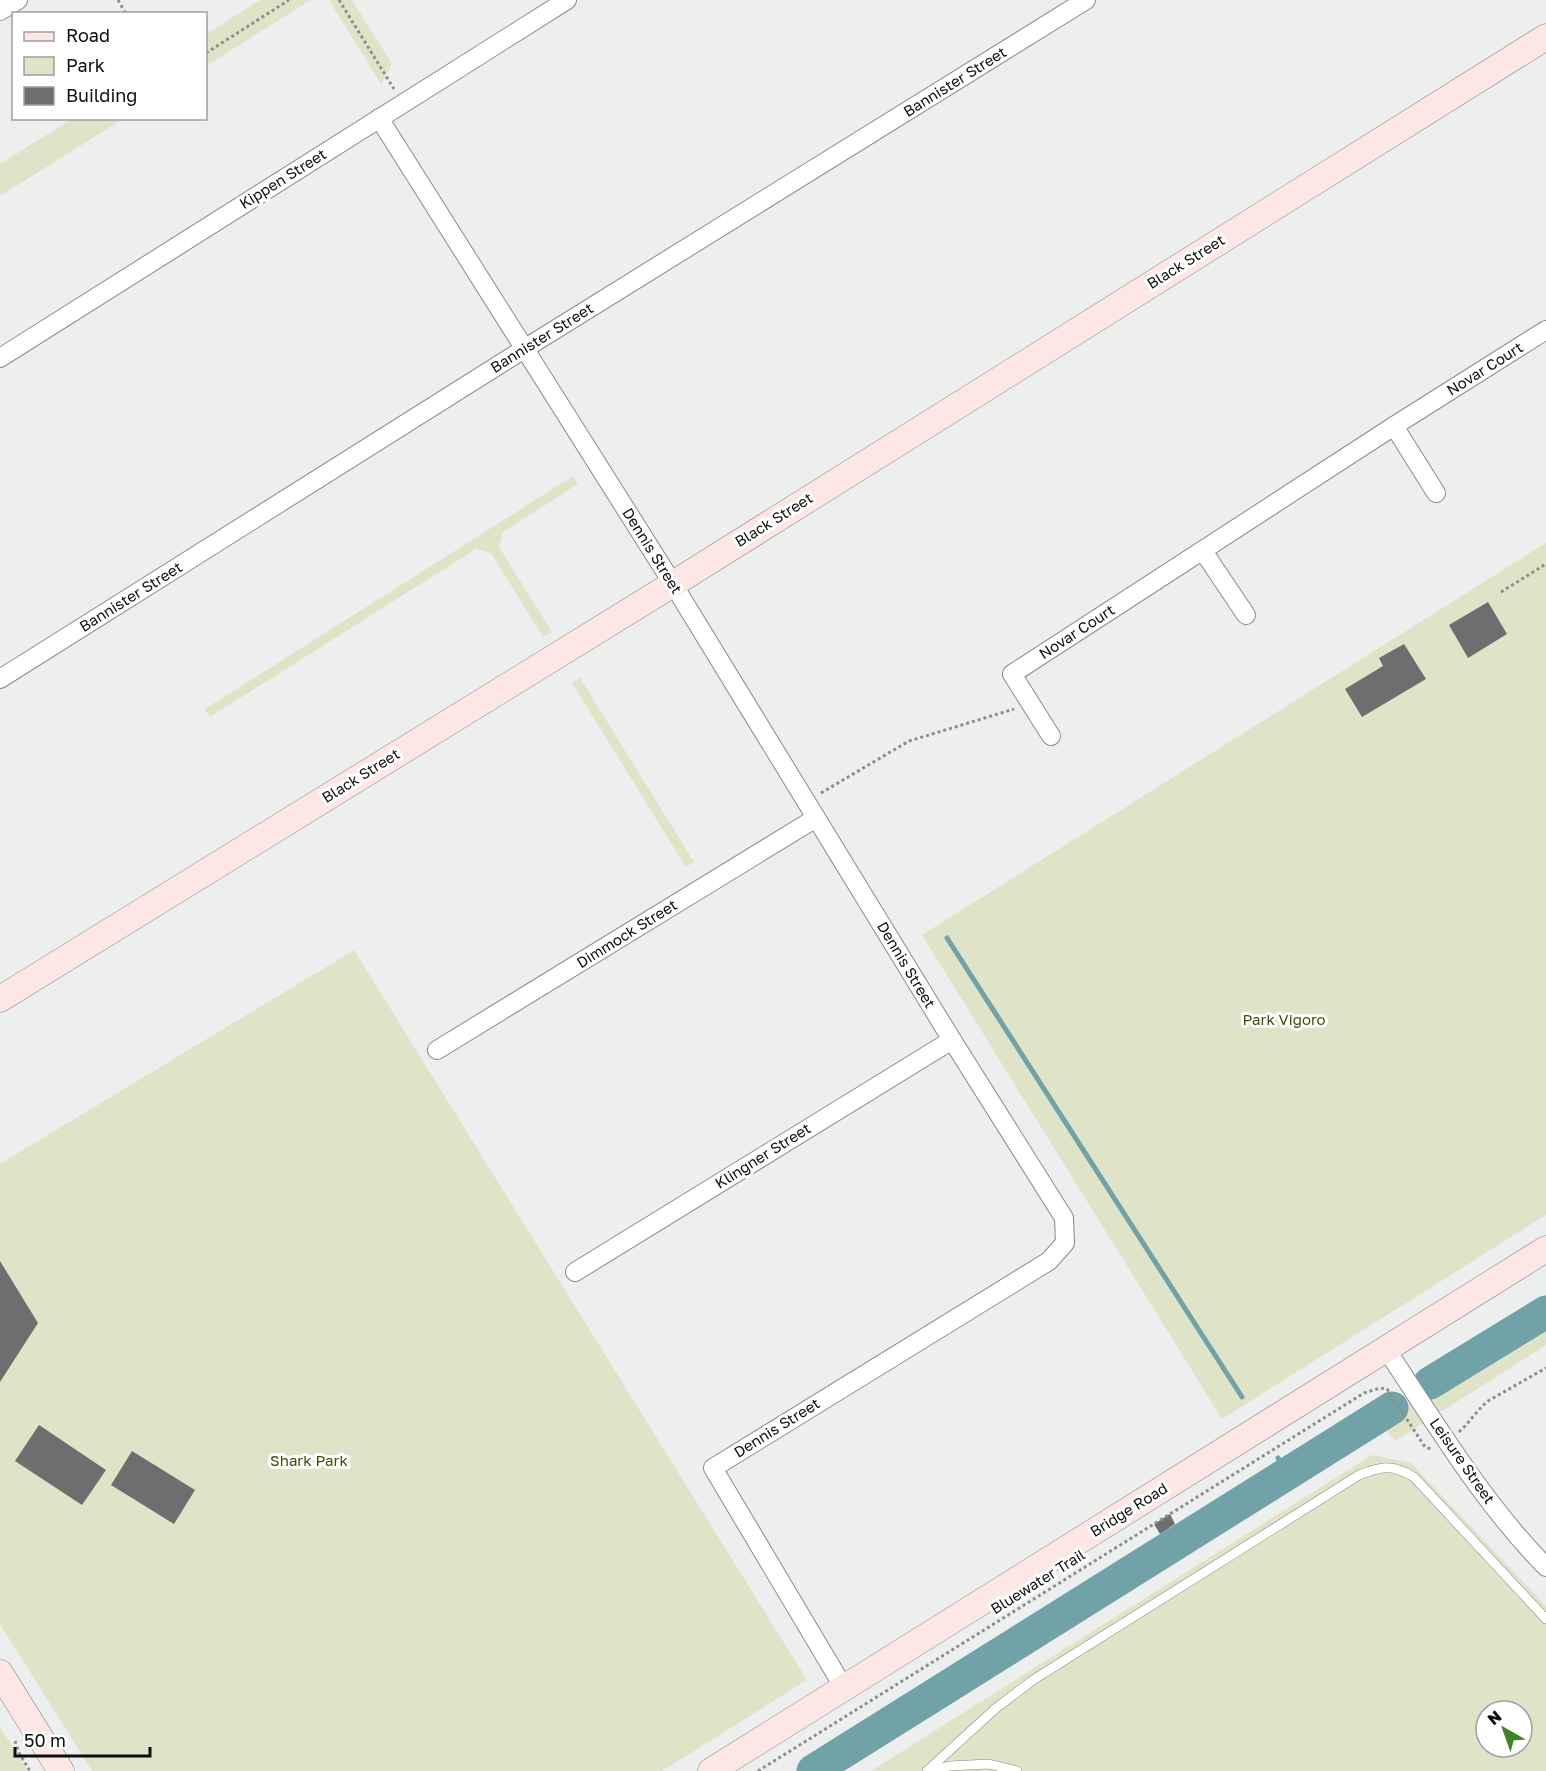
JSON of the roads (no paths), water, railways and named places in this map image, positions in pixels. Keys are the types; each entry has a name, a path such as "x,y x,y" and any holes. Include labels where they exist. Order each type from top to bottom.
{"street":[{"path":"0,11 18,0"},
{"name":"Kippen Street","path":"0,358 567,0"},
{"name":"Bannister Street","path":"0,679 1086,0"},
{"name":"Black Street","path":"0,999 674,584 1546,37"},
{"name":"Dennis Street","path":"379,118 674,584 952,1040 1064,1218 1065,1243 1049,1261 713,1468 844,1688"},
{"name":"Novar Court","path":"1051,736 1012,674 1546,330"},
{"path":"1394,426 1436,493"},
{"path":"1203,551 1246,615"},
{"name":"Dimmock Street","path":"437,1050 811,810"},
{"name":"Klingner Street","path":"575,1272 952,1040"},
{"name":"Bridge Road","path":"711,1771 1546,1248"},
{"name":"Leisure Street","path":"1386,1349 1473,1480 1513,1532 1546,1567"},
{"path":"0,1673 61,1771"}],"lane":[{"path":"929,1771 995,1709 1033,1680 1359,1475 1374,1469 1385,1467 1400,1469 1414,1477 1546,1619"},
{"path":"929,1771 949,1766 989,1764 1017,1771"}],"waterway":[{"path":"947,938 1242,1397"},
{"path":"1430,1383 1546,1312"},
{"path":"813,1771 1392,1408"},
{"path":"1278,1458 1289,1474"}],"park label":[{"name":"Park Vigoro","path":"1284,1020"},
{"name":"Shark Park","path":"309,1461"}]}
